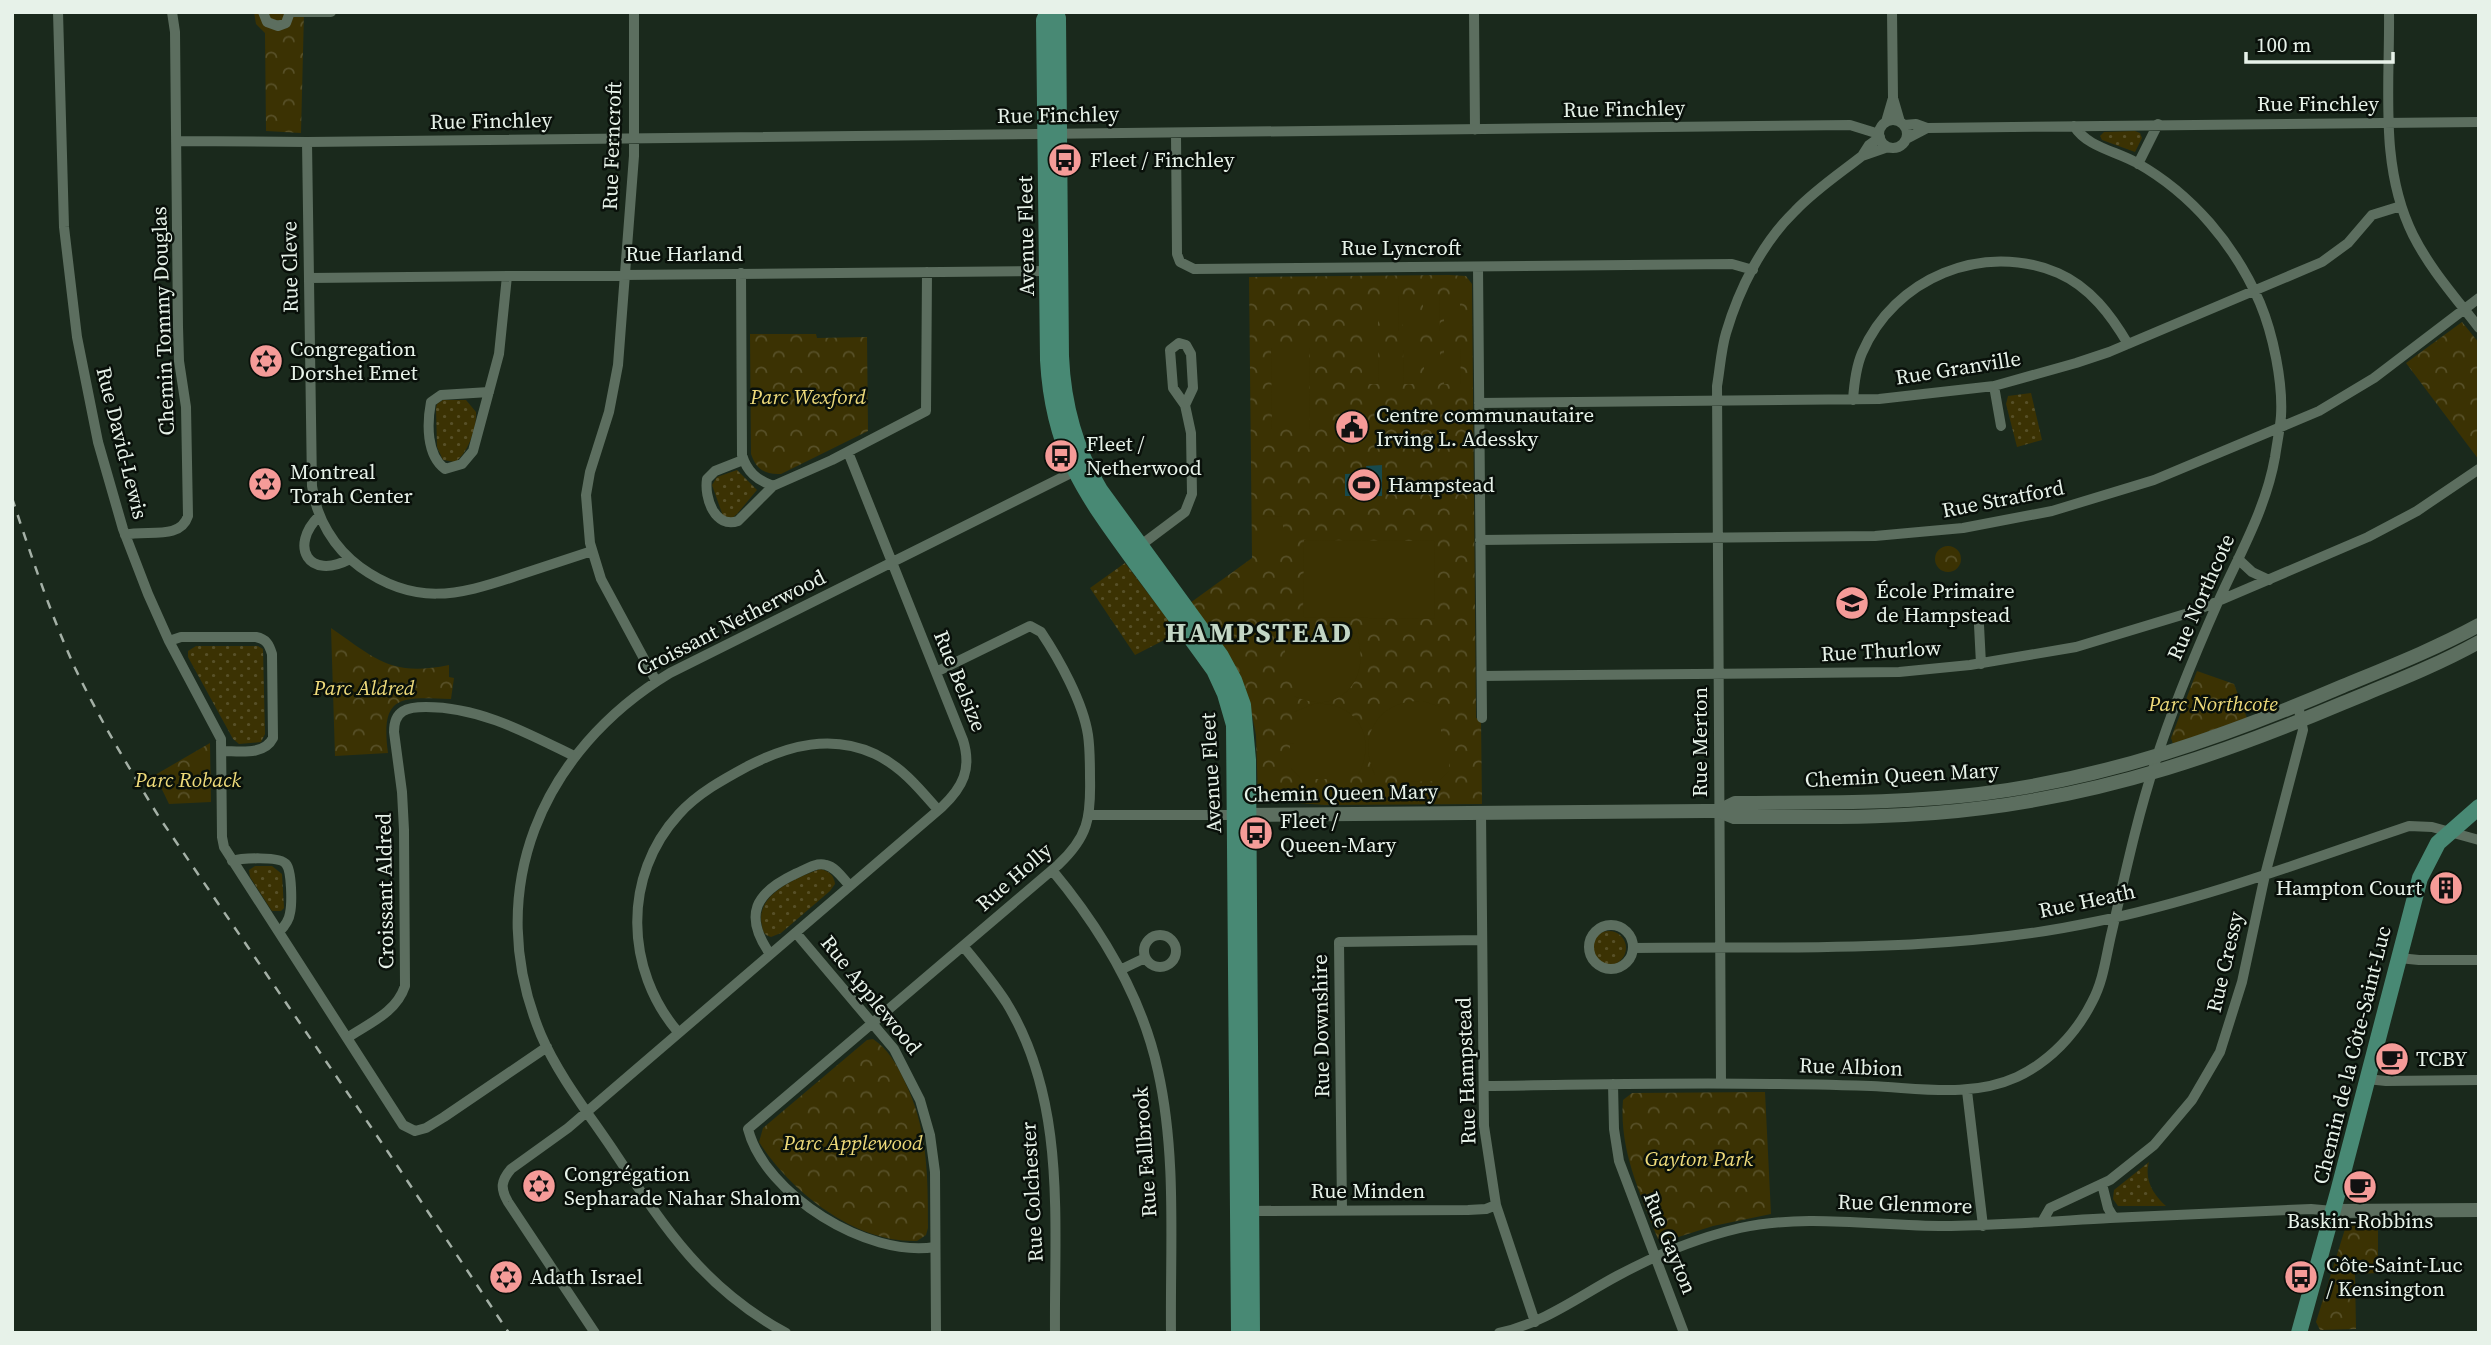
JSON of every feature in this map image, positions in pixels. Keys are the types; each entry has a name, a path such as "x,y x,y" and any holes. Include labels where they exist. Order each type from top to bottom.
{"main road":[{"name":"Avenue Fleet","path":"1048,12 1044,20 1052,134 1054,271 1063,385 1080,468 1134,550 1221,656 1234,680 1246,720 1242,815 1246,1211 1252,1333"},
{"name":"Avenue Fleet","path":"1052,134 1058,18 1055,12"},
{"name":"Chemin de la Côte-Saint-Luc","path":"2299,1333 2423,871 2434,848 2448,832 2479,807"},
{"name":"Avenue Fleet","path":"1239,1333 1246,1211"}],"street":[{"name":"Rue David-Lewis","path":"58,12 62,197 70,291 103,466 125,535 148,594 169,641 219,733 222,751 222,837 232,861 347,1038"},
{"name":"Chemin Tommy Douglas","path":"125,535 175,531 185,524 188,516 186,407 179,360 175,32 172,12"},
{"path":"264,12 267,22 278,26 286,23 290,12 331,12"},
{"name":"Rue Ferncroft","path":"634,12 634,138 625,274 613,393 586,495 592,551 607,592 656,681"},
{"path":"1474,12 1475,130"},
{"path":"1862,156 1886,122 1893,98 1892,12"},
{"path":"2389,12 2391,171 2401,206 2422,251 2479,328"},
{"path":"1862,156 1888,147 1897,147 1906,139 1907,131 1893,98"},
{"path":"1886,122 1893,120 1902,123"},
{"name":"Rue Finchley","path":"1902,123 1927,128 2479,122"},
{"path":"2138,163 2158,124"},
{"name":"Rue Finchley","path":"176,141 1176,134 1850,125 1879,135"},
{"name":"Rue Northcote","path":"2074,126 2080,136 2138,163 2184,197 2225,241 2254,291 2268,326 2276,362 2281,414 2267,490 2218,603 2151,774 2116,916"},
{"name":"Rue Finchley","path":"1906,139 1927,128"},
{"name":"Rue Lyncroft","path":"1176,134 1177,254 1180,262 1200,270 1732,264 1753,270"},
{"path":"1879,135 1888,147"},
{"name":"Rue Cleve","path":"307,142 312,486 319,516 350,559 391,586 417,593 450,594 476,590 592,551"},
{"name":"Rue Merton","path":"1721,1083 1717,401 1726,334 1753,270 1776,232 1817,190 1862,156"},
{"name":"Rue Granville","path":"1479,403 1853,400 1922,396 1994,386 2076,363 2128,344 2322,262 2348,243 2372,215 2401,206"},
{"path":"1853,400 1861,355 1890,309 1923,283 1969,264 2013,262 2059,274 2099,302 2128,344"},
{"path":"1478,267 1482,718"},
{"name":"Rue Harland","path":"309,278 1054,271"},
{"path":"743,460 715,471 707,479 706,484 716,516 725,523 738,521 773,486 848,452 926,411 927,272"},
{"path":"741,273 743,460 753,475 773,486"},
{"path":"489,392 441,395 431,402 431,453 445,469 462,464 473,451 489,392 499,354 507,276"},
{"name":"Rue Stratford","path":"1480,540 1914,533 2025,517 2089,502 2154,481 2319,411 2355,391 2479,298"},
{"path":"1134,550 1178,519 1190,504 1191,433 1185,405 1172,388 1171,378 1170,351 1179,343 1186,345 1191,354 1193,388 1185,405"},
{"path":"1994,386 2001,426"},
{"name":"Rue Belsize","path":"595,1333 508,1202 502,1185 504,1177 511,1169 554,1139 938,810 961,786 966,774 968,760 963,740 848,452"},
{"name":"Croissant Netherwood","path":"786,1333 749,1311 686,1254 657,1216 547,1047 529,1002 520,965 517,934 519,894 528,851 553,787 574,756 612,715 656,681 1080,468"},
{"name":"Rue Thurlow","path":"1482,676 1899,672 2029,656 2099,641 2218,603 2387,529 2444,495 2479,469"},
{"path":"319,516 307,532 305,541 308,557 321,567 329,567 350,559"},
{"path":"2238,559 2252,572 2269,580"},
{"path":"1979,625 1981,664"},
{"name":"Chemin Queen Mary","path":"1949,805 2157,757 2298,705 2419,654 2479,625"},
{"name":"Rue Holly","path":"935,1247 905,1248 867,1238 838,1226 789,1192 762,1160 751,1141 748,1129 1052,870 1074,847 1087,826 1090,815 1090,753 1085,721 1041,632 1030,626 936,672"},
{"path":"169,641 181,637 256,637 264,638 269,645 272,654 273,738 267,747 260,750 222,751"},
{"name":"Chemin Queen Mary","path":"1090,815 1719,811 1734,817 1854,816 1949,805 2050,798 2151,774 2229,749 2437,663 2479,642"},
{"path":"2298,705 2303,720"},
{"name":"Croissant Aldred","path":"347,1038 395,1006 405,986 403,804 394,732 394,723 399,713 408,708 429,707 476,713 522,730 574,756"},
{"name":"Rue Cressy","path":"2042,1222 2050,1208 2102,1184 2124,1170 2162,1137 2192,1100 2214,1063 2227,1037 2242,982 2264,875 2303,730 2303,720"},
{"path":"678,1032 660,1008 647,977 637,945 636,918 653,851 675,818 693,800 759,760 785,749 823,742 859,748 893,764 917,785 938,810"},
{"name":"Rue Hampstead","path":"1481,812 1484,1126 1496,1205 1535,1322"},
{"name":"Rue Heath","path":"1633,948 1954,942 2040,931 2214,892 2409,826 2421,825 2479,840"},
{"path":"232,861 277,859 288,866 290,914 279,932"},
{"path":"770,954 760,941 755,927 757,909 767,892 786,879 814,865 822,864 835,869 850,886"},
{"name":"Rue Fallbrook","path":"1052,870 1087,914 1121,970 1134,997 1154,1056 1167,1123 1170,1169 1171,1333"},
{"name":"Rue Albion","path":"1483,1086 1721,1083 1968,1091 2001,1083 2032,1069 2054,1052 2073,1032 2095,998 2116,916"},
{"path":"1610,925 1624,929 1633,948 1628,962 1608,970 1595,963 1588,950 1596,930 1610,925"},
{"name":"Rue Applewood","path":"796,933 894,1049 905,1067 925,1114 935,1172 936,1333"},
{"name":"Rue Downshire","path":"1342,1210 1339,942 1482,940"},
{"name":"Rue Colchester","path":"963,946 1011,1011 1043,1091 1053,1154 1055,1333"},
{"path":"1121,970 1145,958"},
{"path":"2399,958 2479,960"},
{"path":"347,1038 403,1125 415,1131 444,1117 547,1047"},
{"path":"2367,1079 2479,1080"},
{"name":"Rue Gayton","path":"1613,1084 1614,1129 1619,1161 1684,1333"},
{"path":"1968,1091 1983,1226"},
{"path":"2102,1184 2108,1208 2114,1218"},
{"name":"Rue Minden","path":"1246,1211 1468,1210 1486,1209 1496,1205"},
{"name":"Rue Glenmore","path":"1499,1333 1535,1322 1655,1257 1723,1233 1772,1223 1812,1221 1983,1226 2311,1209 2333,1211"},
{"path":"2333,1211 2479,1210"}],"green space":[{"path":"254,12 304,12 301,133 266,131 265,33 256,24"},
{"path":"2104,132 2140,133 2142,138 2135,152 2102,140 2100,136"},
{"path":"1466,276 1472,284 1476,718 1481,719 1482,804 1325,805 1258,800 1256,735 1250,705 1190,603 1252,558 1249,277"},
{"path":"1362,296 1378,296 1378,331 1362,331"},
{"path":"1382,296 1398,296 1399,331 1382,331"},
{"path":"1403,296 1419,296 1419,331 1403,331"},
{"path":"1423,296 1439,296 1440,331 1423,331"},
{"path":"1444,296 1460,296 1460,330 1444,330"},
{"path":"2462,322 2479,343 2479,460 2406,363"},
{"name":"Parc Wexford","path":"750,334 816,334 817,338 867,337 868,431 781,474 762,470 751,454"},
{"path":"1271,348 1309,348 1310,429 1272,429"},
{"path":"1424,349 1440,349 1440,384 1424,384"},
{"path":"1444,349 1460,349 1461,384 1444,384"},
{"path":"1362,350 1378,350 1379,384 1362,384"},
{"path":"1383,350 1399,350 1399,384 1383,384"},
{"path":"1403,350 1420,350 1420,384 1404,384"},
{"path":"2031,393 2042,440 2017,447 2006,404 2008,396"},
{"path":"443,400 466,400 476,412 471,440 455,462 443,460 437,447 436,408"},
{"path":"737,470 757,490 731,519 723,516 712,485 717,477"},
{"path":"1261,516 1283,517 1283,552 1261,552"},
{"path":"1304,540 1435,541 1434,619 1303,617"},
{"path":"1948,546 1957,550 1961,559 1957,568 1948,572 1939,568 1935,559 1939,550"},
{"path":"1125,563 1178,633 1135,655 1090,588"},
{"name":"Parc Aldred","path":"331,628 385,663 412,669 449,665 449,677 454,678 451,699 407,700 391,709 387,719 388,753 335,756"},
{"path":"1332,628 1333,634 1356,633 1360,665 1356,679 1349,690 1338,698 1325,702 1294,696 1294,674 1285,674 1285,642 1299,629"},
{"path":"196,646 258,646 263,649 265,734 261,742 239,744 233,739 188,657 188,651"},
{"name":"Parc Northcote","path":"2197,671 2234,684 2247,718 2173,744 2171,738"},
{"path":"1423,701 1441,707 1441,739 1449,739 1449,771 1439,781 1406,782 1406,775 1375,775 1368,747 1375,723 1383,713 1394,706"},
{"path":"1314,704 1342,709 1360,724 1366,748 1358,775 1327,775 1327,779 1301,779 1290,767 1290,744 1294,743 1294,712"},
{"name":"Parc Roback","path":"210,743 211,802 169,804 155,775"},
{"path":"255,866 272,866 282,874 284,908 281,911 272,911 250,877 249,870"},
{"path":"820,869 834,878 835,884 830,891 781,933 771,937 766,934 762,928 761,915 771,896 789,883"},
{"path":"1609,931 1621,936 1626,948 1621,960 1609,965 1597,960 1592,948 1597,936"},
{"name":"Parc Applewood","path":"873,1039 895,1062 912,1098 922,1134 927,1171 928,1228 926,1235 917,1241 871,1233 848,1224 827,1211 788,1179 759,1142 763,1128 867,1040"},
{"name":"Gayton Park","path":"1765,1092 1771,1214 1713,1226 1669,1240 1658,1239 1628,1154 1624,1136 1623,1100 1632,1093"},
{"path":"2149,1162 2151,1186 2166,1206 2118,1206 2113,1199 2114,1190"},
{"path":"2378,1224 2378,1273 2355,1274 2356,1329 2320,1330 2316,1322 2345,1229 2352,1225"}],"water":[{"name":"Hampstead","path":"1382,465 1382,496 1345,496 1345,474 1367,473 1366,466"}],"railway":[{"path":"12,498 49,605 75,668 159,817 509,1333"}],"place":[{"name":"Fleet / Finchley","path":"1065,160"},
{"name":"Congregation Dorshei Emet","path":"266,361"},
{"name":"Centre communautaire Irving L. Adessky","path":"1352,427"},
{"name":"Fleet / Netherwood","path":"1061,456"},
{"name":"Montreal Torah Center","path":"265,484"},
{"name":"Hampstead","path":"1364,485"},
{"name":"École Primaire de Hampstead","path":"1852,603"},
{"name":"Fleet / Queen-Mary","path":"1256,833"},
{"name":"Hampton Court","path":"2446,888"},
{"name":"TCBY","path":"2392,1059"},
{"name":"Congrégation Sepharade Nahar Shalom","path":"539,1186"},
{"name":"Baskin-Robbins","path":"2360,1187"},
{"name":"Adath Israel","path":"506,1277"},
{"name":"Côte-Saint-Luc / Kensington","path":"2301,1277"}],"district":[{"name":"HAMPSTEAD","path":"1259,632"}]}
